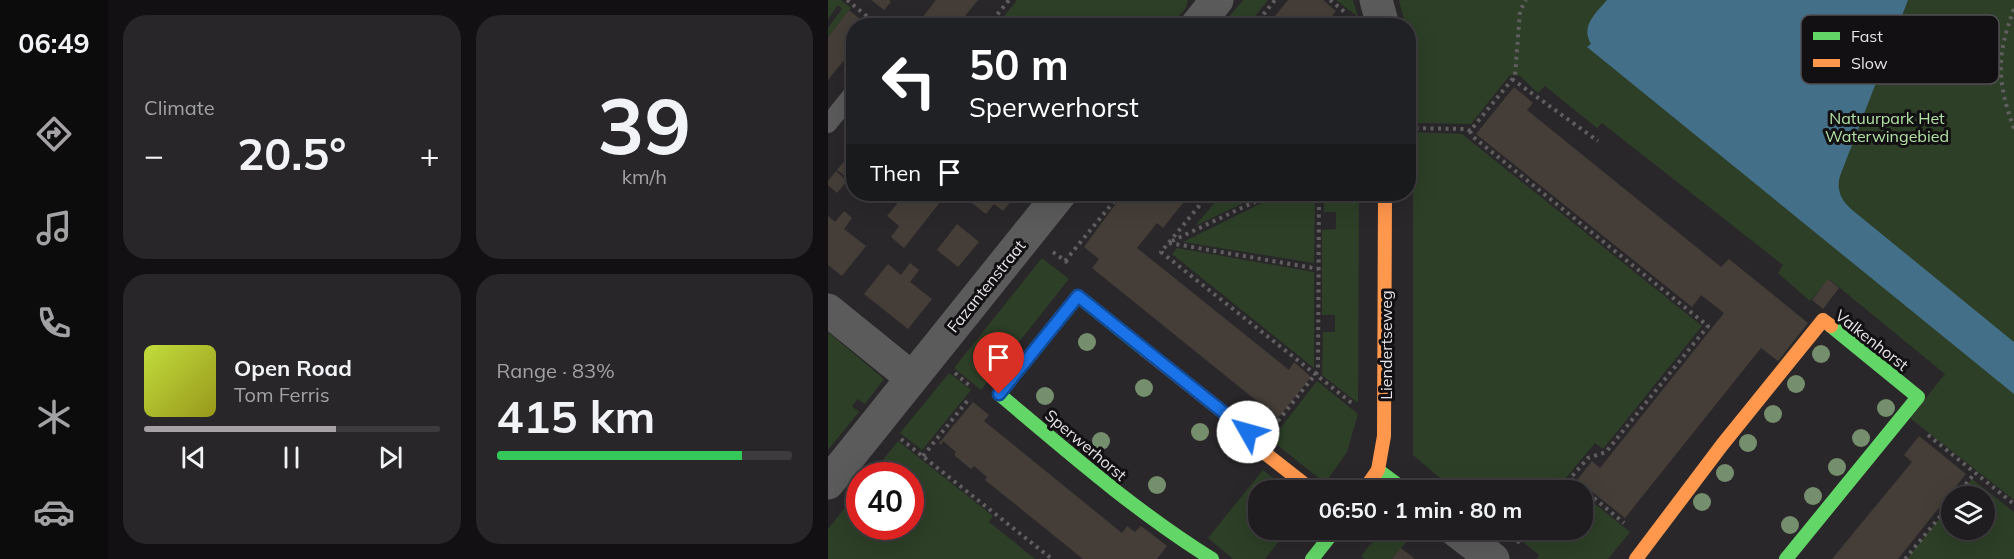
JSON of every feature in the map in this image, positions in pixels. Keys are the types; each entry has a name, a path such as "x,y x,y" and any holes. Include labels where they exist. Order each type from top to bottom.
{"street":[{"path":"1376,0 1381,18"},
{"name":"Fazantenstraat","path":"828,483 1054,201"},
{"name":"Liendertseweg","path":"1371,480 1378,470 1385,410 1385,201"},
{"path":"999,394 1078,296 1248,432 1257,447 1299,480"},
{"path":"828,310 922,366"},
{"name":"Valkenhorst","path":"1636,559 1722,446 1823,320 1918,397 1786,559"},
{"name":"Sperwerhorst","path":"999,394 1110,487 1167,531 1212,559"},
{"path":"1378,470 1392,480"},
{"path":"1312,559 1327,540"},
{"path":"1468,540 1493,559"}],"lane":[{"path":"828,124 846,102"}],"path":[{"path":"847,0 869,18"},
{"path":"994,18 1009,0"},
{"path":"1260,18 1275,0"},
{"path":"1470,131 1515,76 1520,11 1526,0"},
{"path":"2014,9 2003,38 1999,60 2002,93 2014,129"},
{"path":"1512,79 1598,141"},
{"path":"1416,128 1467,129 1470,131 1472,136 1708,326 1606,452 1588,458 1571,479 1649,543"},
{"path":"1065,261 1114,201"},
{"path":"1203,201 1161,252 1358,408 1385,410"},
{"path":"1169,243 1256,201"},
{"path":"1257,447 1318,371 1319,201"},
{"path":"1029,233 1083,274 1078,296"},
{"path":"1169,243 1319,268"},
{"path":"922,366 976,390 999,394"},
{"path":"923,456 976,390"},
{"path":"1904,415 2014,504"},
{"path":"877,420 1052,559"},
{"path":"1964,486 1975,472"},
{"path":"1905,559 1941,515"}],"green space":[{"path":"828,0 841,0 851,8 828,37 828,28 842,9 838,5 828,19"},
{"path":"1017,0 1188,0 1186,8 1177,18 1003,18"},
{"path":"1243,0 1268,0 1254,18 1228,18"},
{"path":"1336,0 1353,0 1358,17"},
{"name":"Natuurpark Het Waterwingebied","path":"1399,0 2014,0 2014,500 1910,418 1945,374 1829,279 1810,301 1778,273 1783,265 1602,123 1597,128 1545,86 1538,93 1520,76 1510,75 1471,124 1416,123 1416,18 1403,18"},
{"path":"1416,132 1462,134 1702,326 1603,449 1595,443 1564,480 1442,480 1413,455 1413,201 1416,201"},
{"path":"1216,201 1248,201 1195,226"},
{"path":"1266,201 1315,201 1314,263 1183,242"},
{"path":"1324,201 1359,201 1358,403 1322,375 1323,332 1335,332 1335,315 1322,315 1322,230 1336,229 1336,212 1324,212"},
{"path":"1177,248 1314,272 1314,368 1172,254"},
{"path":"1042,258 1069,279 981,390 954,368"},
{"path":"828,332 884,379 865,404 858,399 852,406 859,412 828,450"},
{"path":"949,373 971,390 922,450 900,433"},
{"path":"1317,381 1358,414 1347,452 1327,480 1321,480 1271,440"},
{"path":"898,441 993,516 989,522 1035,559 828,559 828,529 846,506 846,540 924,540 924,462 881,462"},
{"path":"1263,470 1276,480 1255,480"},
{"path":"1972,479 1981,486 1966,486"},
{"path":"1248,489 1248,540 1280,540 1265,559 1233,559 1208,538"},
{"path":"1995,497 2014,512 2014,559 1907,559 1941,516 1941,540 1995,540"},
{"path":"1593,502 1630,532 1608,559 1537,559 1539,555 1522,541 1593,540"},
{"path":"1374,540 1408,540 1392,559 1365,559 1361,556"}],"water":[{"path":"1607,0 1908,0 1902,15 1801,15 1801,84 1876,84 1840,176 1839,190 1842,198 1851,209 2014,342 2014,394 1587,47 1591,44 1587,31 1588,26"}],"building":[{"path":"871,0 889,0 891,2 884,10"},
{"path":"936,0 978,0 963,18 922,18"},
{"path":"1288,0 1323,0 1336,11 1330,18 1273,18"},
{"path":"849,10 858,18 846,18 846,58 828,80 828,37"},
{"path":"1514,87 1533,103 1527,110 1721,267 1729,259 1808,323 1778,361 1761,348 1625,518 1593,493 1593,480 1577,480 1592,461 1600,468 1724,313 1701,295 1692,307 1476,134"},
{"path":"846,159 846,177 837,170"},
{"path":"836,171 846,182 837,193 828,185 828,181"},
{"path":"899,201 941,201 904,248 891,237 899,226 887,216"},
{"path":"974,201 1011,201 1003,211 994,204 986,214 972,203"},
{"path":"1118,201 1184,201 1163,228 1157,223 1137,248 1289,370 1294,362 1311,377 1278,418 1092,268 1099,259 1084,247"},
{"path":"844,211 852,218 844,229 866,246 842,276 828,265 828,216 835,222"},
{"path":"957,224 979,242 958,267 937,250"},
{"path":"910,263 919,270 910,282 932,299 908,329 864,294 888,264 901,275"},
{"path":"1828,279 1839,288 1823,309 1812,300"},
{"path":"973,402 989,415 984,421 1122,533 1127,526 1135,532 1141,526 1167,546 1157,559 1083,559 985,480 987,477 974,466 971,469 954,455 956,452 943,441 941,445 939,443"},
{"path":"1919,436 1966,474 1956,486 1941,486 1941,505 1898,559 1832,559 1912,462 1904,455"},
{"path":"1401,548 1415,559 1392,559"}],"traffic: fast":[{"path":"1145,350 1078,296 999,394 1129,501 1212,559"},
{"path":"1786,559 1918,397 1831,326"},
{"path":"1378,470 1392,480"},
{"path":"1312,559 1327,540"}],"traffic: slow":[{"path":"1371,480 1378,470 1384,436 1385,201"},
{"path":"1636,559 1722,445 1823,320 1831,326"},
{"path":"1145,350 1248,432 1257,447 1299,480"}],"route":[{"path":"999,394 1078,296 1248,432"}]}
